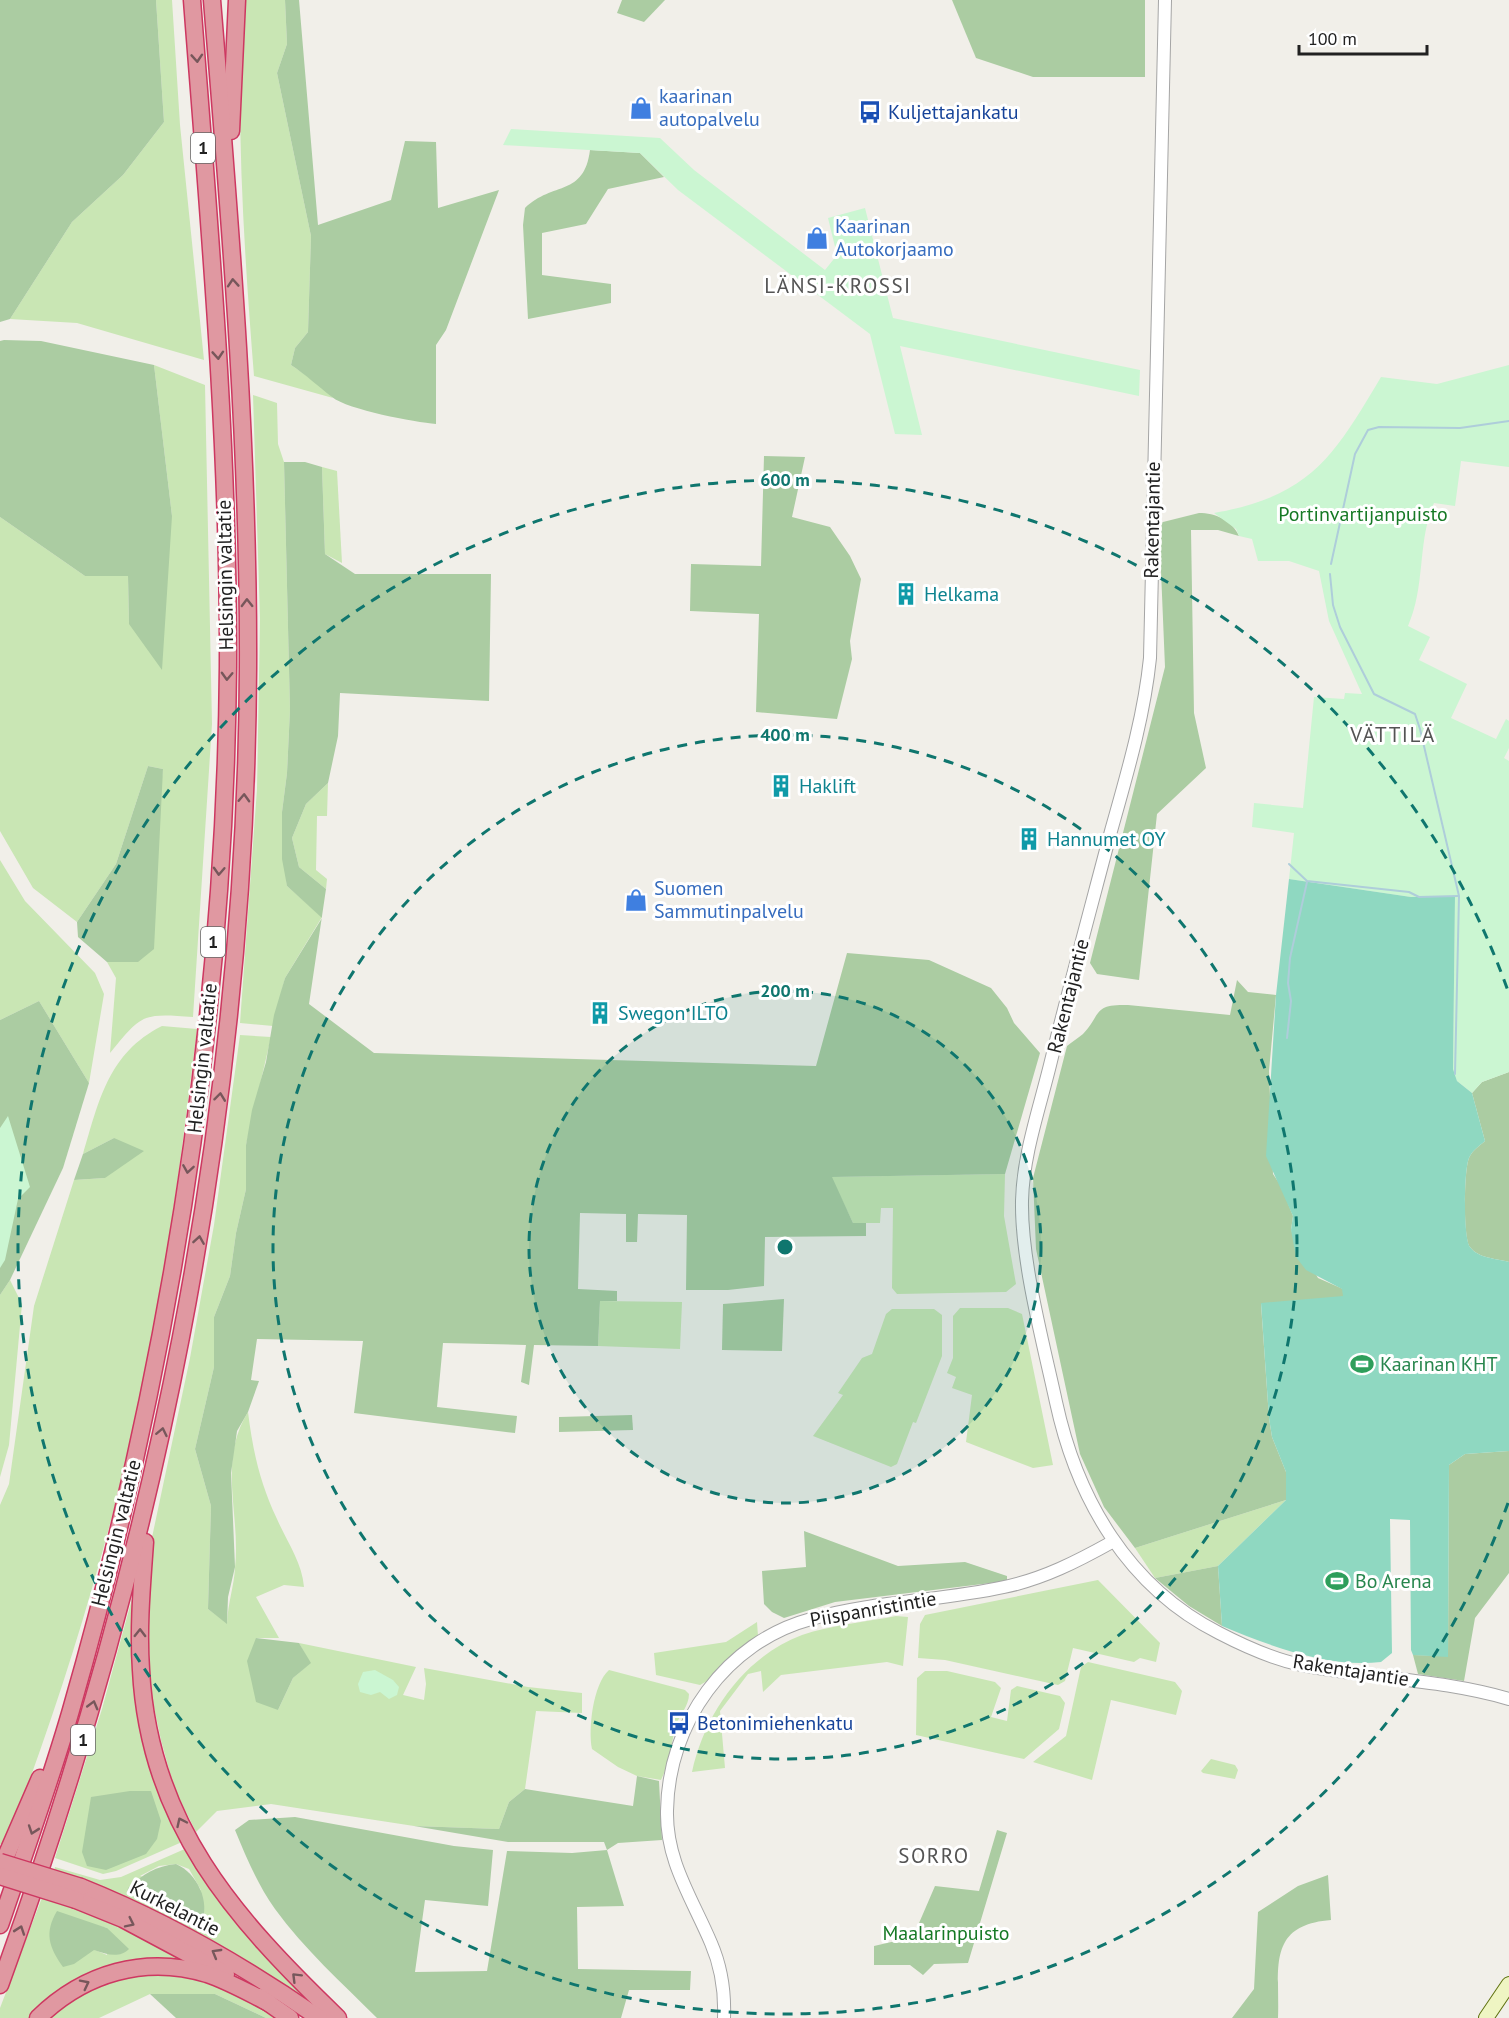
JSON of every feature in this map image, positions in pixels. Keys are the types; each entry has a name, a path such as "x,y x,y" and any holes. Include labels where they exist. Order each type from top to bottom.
{"highway":[{"name":"Helsingin valtatie","path":"0,1925 70,1714 129,1486 170,1283 199,1095 218,886 228,667 226,522 213,285 192,0"},
{"name":"Helsingin valtatie","path":"0,1985 56,1827 88,1722 150,1489 191,1287 219,1104 234,956 243,824 248,667 242,416 212,0"},
{"path":"227,192 237,0"},
{"path":"150,1489 139,1633 141,1673 149,1729 171,1799 198,1857 239,1915 274,1955 338,2018"},
{"path":"0,1870 70,1714"},
{"name":"Kurkelantie","path":"0,1862 79,1894 162,1922 251,1973 319,2018"},
{"name":"Kurkelantie","path":"0,1876 79,1894 234,1978 290,2018"},
{"path":"38,2018 56,2001 88,1981 118,1971 143,1967 168,1967 208,1975 269,2003"}],"main road":[{"path":"1486,2018 1509,1984"}],"street":[{"name":"Rakentajantie","path":"1165,0 1148,672 1134,746 1028,1153 1022,1203 1029,1269 1064,1435 1081,1484 1112,1542 1161,1594 1215,1631 1244,1645 1298,1664 1457,1686 1509,1699"},
{"name":"Piispanristintie","path":"724,2018 719,1965 711,1943 678,1876 667,1820 669,1780 674,1759 686,1725 703,1695 723,1672 751,1648 772,1634 791,1626 855,1610 1004,1587 1067,1566 1112,1542"}],"green space":[{"path":"0,0 156,0 164,122 123,175 72,222 10,319 0,322"},
{"path":"156,0 172,0 180,125 204,360 77,323 10,319 72,222 123,175 164,122"},
{"path":"242,0 285,0 287,44 277,73 311,236 308,332 295,348 291,365 323,387 333,398 254,376 242,188 240,47"},
{"path":"285,0 299,0 318,225 391,200 405,141 436,142 438,208 499,190 446,330 436,345 436,424 382,415 340,402 291,365 295,348 308,332 311,236 277,73 287,44"},
{"path":"622,0 665,0 644,22 617,13"},
{"path":"952,0 1145,0 1145,77 1033,77 976,58"},
{"path":"511,129 660,138 694,170 825,270 837,255 828,218 865,208 893,318 1140,370 1139,396 900,346 922,435 895,434 870,334 678,190 640,153 503,145"},
{"path":"590,150 640,153 664,177 608,189 586,224 542,233 542,275 611,284 611,303 528,319 523,225 525,208 546,194 574,182 587,165"},
{"path":"0,341 41,341 154,365 172,516 162,670 129,624 128,576 85,576 0,517"},
{"path":"154,365 205,385 212,724 193,1017 163,1015 144,1019 129,1030 110,1053 116,978 107,962 138,962 163,769 148,766 116,864 77,922 33,888 0,831 0,517 85,576 128,576 129,624 172,516"},
{"name":"Portinvartijanpuisto","path":"1509,365 1509,467 1461,461 1455,506 1434,503 1425,533 1414,611 1408,626 1430,637 1419,660 1467,684 1451,718 1496,739 1506,719 1509,721 1509,748 1504,758 1509,761 1509,1072 1482,1082 1472,1093 1457,1081 1453,1069 1455,896 1411,897 1289,879 1294,833 1252,827 1254,803 1303,808 1314,697 1344,699 1345,693 1362,694 1329,621 1319,571 1289,561 1258,561 1252,539 1239,536 1236,529 1214,513 1247,506 1274,496 1297,483 1316,468 1349,429 1381,377 1437,384"},
{"path":"253,395 277,403 278,444 284,462 290,710 287,773 282,812 287,886 322,917 285,978 273,1026 240,1023 257,789 260,619"},
{"path":"764,456 805,457 792,517 830,527 850,556 861,579 850,641 852,659 837,719 756,712 759,614 690,611 691,564 761,566"},
{"path":"284,462 305,462 322,467 325,554 355,574 491,574 489,701 340,693 338,736 328,783 306,804 292,838 299,867 326,889 322,918 287,886 282,859 282,812 287,773 290,710"},
{"path":"322,467 337,471 342,563 325,554"},
{"path":"1199,513 1222,518 1236,530 1239,536 1218,530 1191,530 1194,713 1206,768 1157,814 1139,980 1097,974 1090,963 1165,667 1159,523"},
{"path":"148,766 163,769 154,949 138,962 107,962 78,937 77,922 116,864"},
{"path":"328,783 327,816 317,816 316,870 327,879 326,889 299,867 292,838 306,804"},
{"path":"0,860 25,901 95,973 104,994 89,1083 39,1001 0,1020"},
{"path":"1289,879 1411,897 1455,896 1453,1069 1457,1081 1472,1093 1485,1141 1472,1153 1467,1165 1466,1231 1470,1247 1478,1254 1509,1262 1509,1451 1465,1454 1449,1465 1448,1657 1413,1655 1411,1650 1410,1520 1390,1519 1392,1653 1381,1662 1340,1662 1320,1659 1279,1648 1222,1626 1218,1566 1286,1500 1286,1472 1272,1437 1269,1418 1261,1303 1343,1296 1342,1289 1306,1270 1296,1257 1291,1230 1293,1216 1266,1156 1276,995"},
{"path":"322,919 309,1004 374,1053 816,1066 847,953 929,960 991,988 1007,1008 1014,1023 1040,1053 1005,1174 832,1177 853,1223 866,1223 866,1236 765,1237 764,1286 728,1290 686,1290 687,1215 638,1214 637,1242 626,1242 626,1214 580,1213 578,1289 617,1291 617,1301 600,1301 598,1346 534,1345 529,1385 521,1382 526,1345 443,1343 437,1407 517,1416 515,1433 354,1413 363,1341 257,1339 251,1380 259,1381 248,1412 237,1431 231,1473 235,1567 228,1597 227,1624 208,1609 211,1506 195,1449 214,1367 214,1317 230,1276 236,1233 246,1189 246,1145 252,1110 266,1062 274,1015 285,978"},
{"path":"1237,980 1248,992 1276,995 1269,1071 1273,1174 1281,1186 1293,1216 1291,1230 1318,1278 1343,1289 1343,1297 1261,1304 1269,1418 1272,1437 1286,1472 1286,1500 1135,1548 1104,1507 1080,1454 1036,1249 1033,1178 1067,1046 1083,1034 1103,1008 1128,1005 1230,1015"},
{"path":"39,1001 89,1083 63,1168 10,1280 0,1295 0,1020"},
{"path":"162,1026 197,1029 177,1186 152,1343 130,1446 104,1547 58,1697 5,1845 0,1844 0,1505 9,1484 34,1306 74,1180 105,1178 114,1138 83,1154 94,1115 108,1080 117,1064 129,1050"},
{"path":"240,1035 271,1037 246,1145 246,1189 236,1233 230,1276 214,1317 214,1367 195,1449 211,1506 208,1609 227,1623 236,1548 232,1469 239,1431 248,1412 262,1480 271,1506 297,1561 304,1587 284,1585 256,1597 279,1638 256,1638 278,1710 293,1678 310,1663 299,1643 416,1667 403,1695 424,1700 426,1684 424,1668 528,1687 582,1693 582,1713 536,1711 525,1789 509,1802 499,1829 414,1826 271,1804 217,1811 196,1832 174,1788 148,1679 147,1561 190,1358 214,1225"},
{"path":"1509,1072 1509,1262 1483,1256 1470,1247 1466,1231 1465,1203 1469,1158 1485,1141 1472,1093 1482,1082"},
{"path":"8,1116 30,1187 18,1199 5,1260 0,1268 0,1128"},
{"path":"114,1138 144,1151 105,1178 74,1180 83,1154"},
{"path":"1005,1174 1004,1216 1016,1284 1006,1292 897,1294 892,1288 893,1208 881,1208 880,1223 853,1223 831,1177"},
{"path":"10,1280 22,1304 9,1445 0,1477 0,1295"},
{"path":"784,1299 782,1351 722,1350 723,1304"},
{"path":"600,1301 682,1302 680,1349 598,1346"},
{"path":"960,1308 1008,1308 1022,1314 1053,1465 1033,1468 966,1442 972,1395 952,1388 956,1377 947,1373 953,1358 953,1316"},
{"path":"892,1309 934,1309 942,1315 942,1356 916,1423 913,1422 897,1464 891,1467 813,1436 843,1395 838,1393 862,1358 872,1354 886,1314"},
{"path":"632,1415 633,1430 559,1432 559,1417"},
{"path":"1509,1451 1509,1573 1475,1618 1464,1681 1418,1674 1413,1655 1448,1656 1449,1465 1465,1454"},
{"path":"1286,1500 1218,1566 1155,1578 1135,1548"},
{"path":"804,1531 898,1566 965,1562 1007,1576 1007,1581 835,1602 784,1618 772,1612 764,1604 762,1571 806,1567"},
{"path":"1218,1566 1222,1626 1189,1606 1155,1578"},
{"path":"1098,1580 1160,1643 1156,1662 1140,1658 1134,1662 1073,1648 1065,1681 1058,1685 945,1660 918,1658 920,1624 925,1615"},
{"path":"136,1584 135,1638 182,1842 116,1871 103,1874 55,1858 102,1709"},
{"path":"896,1616 908,1617 903,1666 887,1662 781,1675 763,1692 761,1671 748,1674 720,1711 725,1768 692,1772 698,1750 717,1709 745,1672 762,1657 802,1635 837,1626"},
{"path":"757,1622 758,1636 709,1680 700,1685 656,1675 654,1653 726,1642"},
{"path":"256,1638 299,1643 311,1663 293,1678 278,1710 256,1702 247,1661"},
{"path":"1088,1662 1175,1682 1182,1691 1176,1715 1111,1700 1092,1780 1033,1762 1066,1736 1081,1667"},
{"path":"375,1670 393,1680 399,1687 397,1695 389,1699 380,1692 371,1695 360,1692 358,1684 363,1672"},
{"path":"609,1670 685,1690 689,1694 686,1706 676,1725 661,1780 637,1776 618,1767 592,1749 593,1707 599,1685"},
{"path":"925,1671 947,1671 995,1682 1001,1688 991,1717 1007,1721 1011,1690 1017,1686 1060,1696 1065,1703 1059,1729 1024,1759 916,1735 917,1678"},
{"path":"1211,1759 1235,1765 1238,1770 1235,1779 1203,1773 1201,1771"},
{"path":"637,1776 659,1781 662,1840 618,1843 607,1850 604,1842 508,1842 414,1826 499,1829 509,1802 525,1789 633,1806"},
{"path":"130,1791 151,1791 161,1821 157,1839 146,1854 106,1870 87,1866 82,1852 91,1797"},
{"path":"295,1817 454,1846 493,1850 488,1906 425,1900 415,1972 487,1971 507,1851 572,1853 607,1850 624,1906 577,1907 578,1969 691,1971 690,1990 629,1990 621,2018 377,2018 286,1924 258,1881 235,1830 249,1820"},
{"name":"Maalarinpuisto","path":"997,1830 1007,1833 968,1963 934,1964 923,1975 910,1965 874,1965 874,1946 913,1937 935,1886 979,1891"},
{"path":"187,1848 331,2018 54,1871 55,1867 100,1880 121,1877","holes":["176,1864 189,1869 201,1890 140,1876 159,1866"]},
{"path":"176,1864 190,1874 200,1889 204,1907 201,1924 191,1927 127,1893 128,1888 145,1875 156,1869"},
{"path":"1328,1875 1331,1920 1310,1924 1296,1931 1286,1940 1281,1952 1278,2018 1232,2018 1254,1989 1258,1912 1298,1886"},
{"path":"43,1895 99,1913 219,1974 149,1962 33,2018 0,2018 0,2008","holes":["84,1922 107,1928 107,1955 95,1950"]},
{"path":"57,1911 107,1928 129,1949 117,1955 94,1950 74,1964 63,1967 54,1953 49,1933"},
{"path":"134,1974 176,1976 210,1984 278,2018 266,2018 215,1994 150,1994 99,2018 49,2018 86,1990"},
{"path":"150,1994 215,1994 266,2018 176,2018"}],"waterway":[{"path":"1331,564 1355,454 1368,430 1379,427 1460,428 1509,421"},
{"path":"1330,574 1333,605 1340,627 1374,694 1415,714 1420,729 1459,896 1455,1074"},
{"path":"1289,864 1307,881 1409,892 1419,897 1458,896"},
{"path":"1287,1038 1291,1001 1288,983 1290,958 1307,882"}],"place":[{"name":"kaarinan autopalvelu","path":"641,108"},
{"name":"Kuljettajankatu","path":"870,112"},
{"name":"Kaarinan Autokorjaamo","path":"817,238"},
{"name":"Helkama","path":"906,594"},
{"name":"Haklift","path":"781,786"},
{"name":"Hannumet OY","path":"1029,839"},
{"name":"Suomen Sammutinpalvelu","path":"636,900"},
{"name":"Swegon ILTO","path":"600,1013"},
{"name":"Kaarinan KHT","path":"1362,1364"},
{"name":"Bo Arena","path":"1337,1581"},
{"name":"Betonimiehenkatu","path":"679,1723"}],"district":[{"name":"LÄNSI-KROSSI","path":"838,286"},
{"name":"VÄTTILÄ","path":"1393,735"},
{"name":"SORRO","path":"934,1856"}]}
